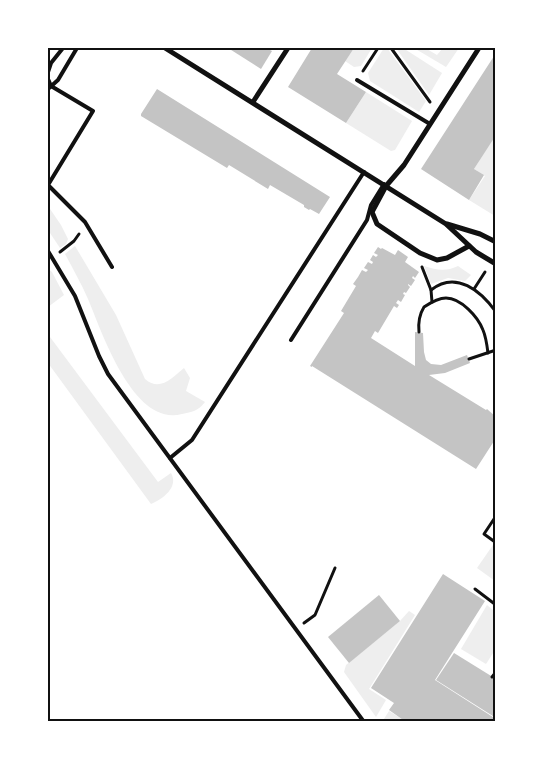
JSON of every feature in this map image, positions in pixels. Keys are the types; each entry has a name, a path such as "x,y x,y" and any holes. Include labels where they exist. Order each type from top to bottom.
{"street":[{"path":"165,48 446,224 469,246 496,264"},
{"path":"253,102 288,48"},
{"path":"469,246 447,258 438,260 420,253 377,224 372,212 385,185 404,165 479,48"},
{"path":"446,224 480,234 496,242"}],"lane":[{"path":"48,72 51,63 63,48"},
{"path":"49,88 58,80 77,48"},
{"path":"48,79 49,88"},
{"path":"358,80 430,124"},
{"path":"49,88 93,111 48,185 85,222 112,267"},
{"path":"170,458 192,440 364,172"},
{"path":"291,340 368,220 371,205 385,185"},
{"path":"48,251 75,296 108,374 364,722"}],"path":[{"path":"358,80 378,48"},
{"path":"391,48 437,112"},
{"path":"62,251 74,242"},
{"path":"420,253 419,259 431,290 432,302"},
{"path":"474,290 486,272"},
{"path":"431,290 442,283 456,282 474,290 485,298 496,312"},
{"path":"419,332 418,323 424,306 445,298 454,299 471,312 483,329 488,353"},
{"path":"469,359 496,350"},
{"path":"496,516 484,534 496,542"},
{"path":"296,629 315,615 335,568"},
{"path":"475,589 496,605"},
{"path":"492,677 496,672"}],"shaded area":[{"path":"354,48 372,48 361,66 354,67 345,61"},
{"path":"384,48 387,48 426,101 419,112 370,81 368,73"},
{"path":"396,48 403,48 442,73 429,95"},
{"path":"414,48 425,48 437,55 443,48 459,48 446,67"},
{"path":"366,92 412,121 395,150 391,151 346,123"},
{"path":"495,135 495,216 469,200 485,176 474,169"},
{"path":"48,206 68,239 66,244 60,248 48,230"},
{"path":"75,246 116,315 145,379 150,383 161,384 184,368 190,378 186,391 205,402 200,407 192,412 182,414 164,414 149,406 134,392 111,353 85,293 65,254"},
{"path":"424,266 441,270 458,266 471,275 465,281 448,278 431,284"},
{"path":"48,269 52,272 64,295 48,307"},
{"path":"50,337 158,482 171,473 173,483 165,496 151,504 48,363 48,338"},
{"path":"495,542 495,581 477,568"},
{"path":"487,605 495,612 495,650 486,664 461,649"},
{"path":"409,611 415,615 369,689 386,700 376,717 344,672 346,665 400,621"},
{"path":"389,711 405,721 382,722"}],"building":[{"path":"228,48 266,48 272,51 261,69"},
{"path":"312,48 354,48 337,74 366,92 346,123 288,87"},
{"path":"496,53 496,135 474,169 484,175 469,200 421,169"},
{"path":"157,89 330,197 319,214 309,210 304,205 270,185 268,189 229,165 227,168 141,116"},
{"path":"378,247 395,255 398,250 408,257 405,262 419,272 415,278 413,276 412,278 415,280 411,286 408,284 410,287 406,293 404,292 403,294 405,295 401,302 398,300 396,303 399,305 397,308 394,306 378,333 375,331 371,338 415,366 415,332 423,333 426,360 431,364 441,365 467,355 470,363 445,373 429,375 487,409 496,417 496,438 476,469 310,366 344,313 341,311 356,286 353,284 362,270 366,272 368,270 364,268 368,262 372,264 373,262 370,260 373,255 376,257 378,255 374,253"},
{"path":"443,574 485,601 435,680 496,719 496,722 406,722 389,710 394,703 371,688"},
{"path":"379,595 400,621 349,663 328,637"},
{"path":"454,653 496,679 496,718 436,680"}]}
